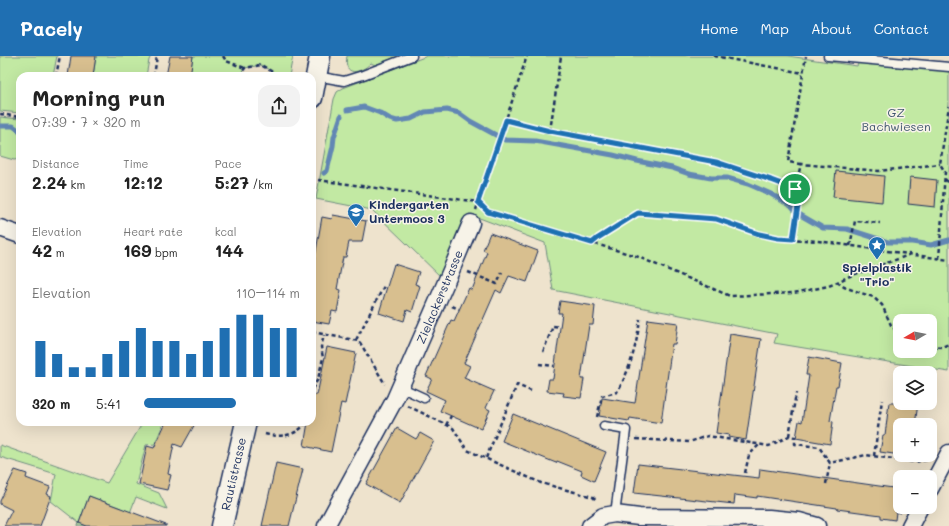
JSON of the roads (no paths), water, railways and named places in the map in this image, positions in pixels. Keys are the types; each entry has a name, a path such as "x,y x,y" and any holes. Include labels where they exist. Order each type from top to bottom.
{"street":[{"path":"316,76 320,56"},
{"name":"Zielackerstrasse","path":"326,526 397,393 471,223"},
{"path":"0,228 16,234"},
{"name":"Rautistrasse","path":"222,526 245,426"},
{"path":"937,475 947,456"},
{"path":"590,526 603,516 615,514 639,516 769,518 799,521 817,526"},
{"path":"910,526 916,514"}],"lane":[{"path":"316,76 344,81 412,56"},
{"path":"828,56 949,67"},
{"path":"397,393 424,398"},
{"path":"604,426 626,430 615,514"}],"waterway":[{"path":"347,110 364,107 397,121 411,119 425,112 447,110 459,113 470,121 505,140 535,141 613,155 672,168 689,174 711,178 727,178 748,184 771,194 791,206 797,213 823,228 847,229 888,242 912,242 931,245 949,240"},
{"path":"324,173 327,171 334,137 341,116"},
{"path":"0,126 13,126 16,128"}],"place":[{"name":"Kindergarten Untermoos 3","path":"356,227"},
{"name":"Spielplastik \"Trio\"","path":"877,260"}],"park label":[{"name":"GZ Bachwiesen","path":"896,120"}]}
